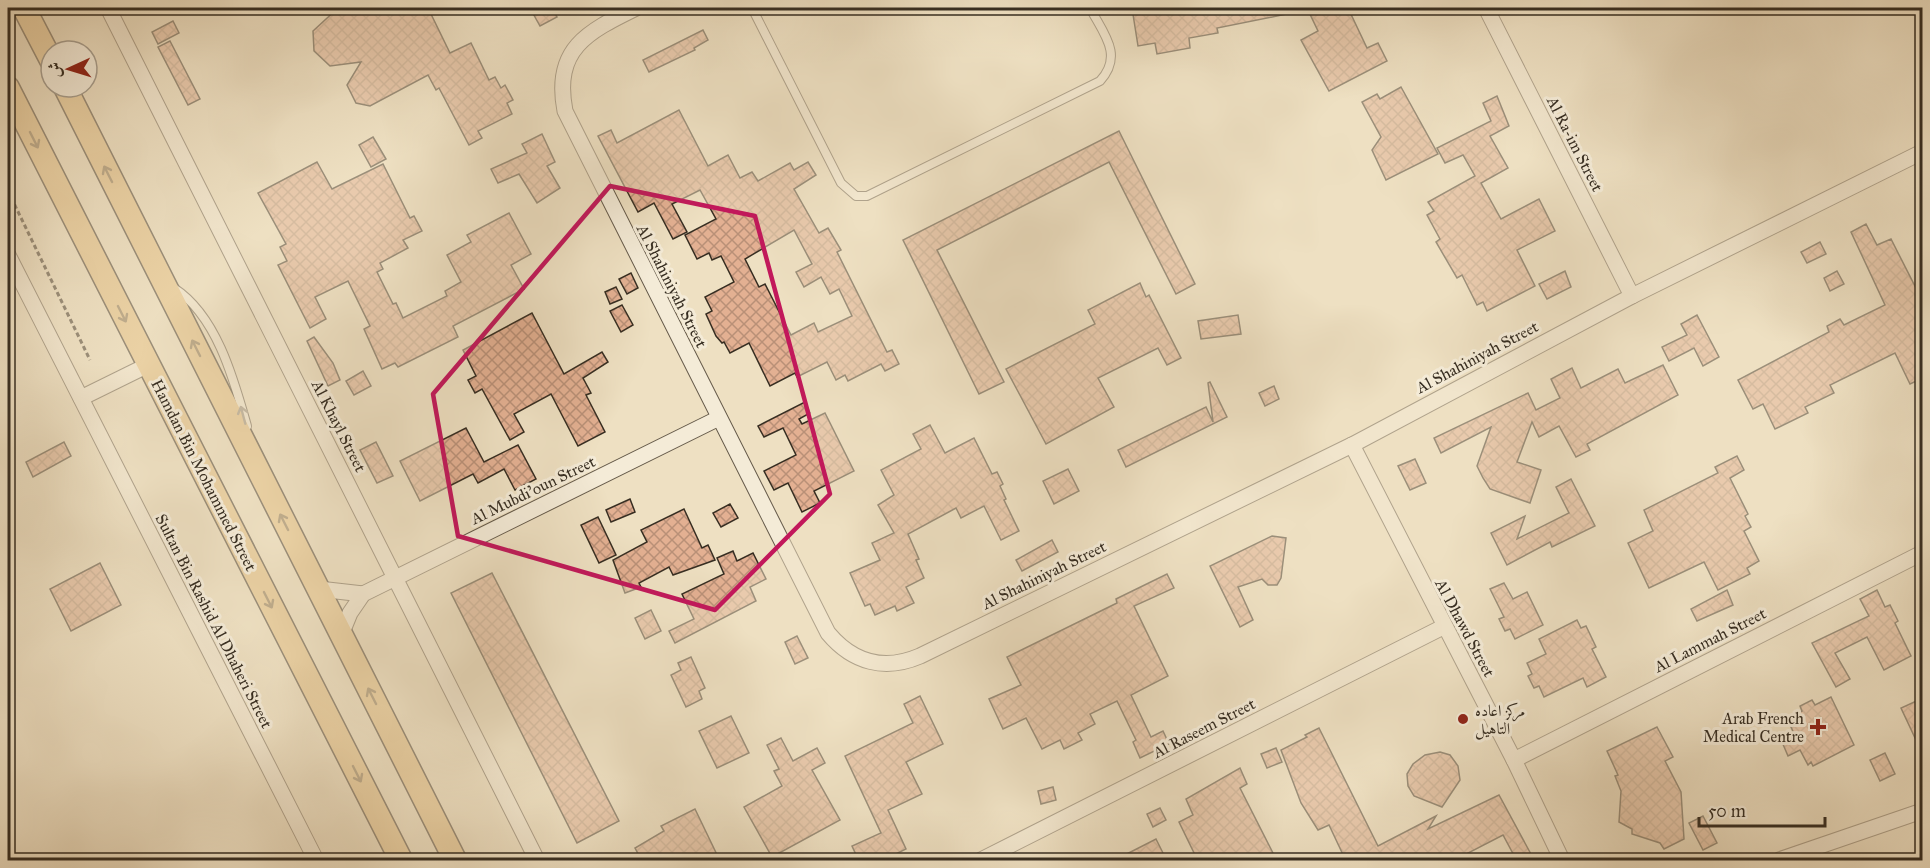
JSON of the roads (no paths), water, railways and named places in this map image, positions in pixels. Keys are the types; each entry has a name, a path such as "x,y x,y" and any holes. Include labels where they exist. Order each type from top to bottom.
{"main road":[{"path":"24,8 40,39"},
{"name":"Hamdan Bin Mohammed Street","path":"8,88 401,861"},
{"path":"70,99 455,861"},
{"path":"393,738 423,768 472,861"}],"street":[{"name":"Al Khayl Street","path":"108,8 537,861"},
{"name":"Al Shahiniyah Street","path":"636,8 591,30 578,43 568,58 562,75 561,93 565,111 828,633 846,652 870,663 896,664 920,656 1352,445 1632,296 1923,152"},
{"name":"Al Ra-im Street","path":"1486,8 1632,296"},
{"name":"Sultan Bin Rashid Al Dhaheri Street","path":"8,255 316,861"},
{"path":"81,398 148,365"},
{"name":"Al Mubdi'oun Street","path":"363,594 719,418"},
{"name":"Al Dhawd Street","path":"1352,445 1443,627 1514,760 1562,861"},
{"name":"Al Lammah Street","path":"1514,760 1923,553"},
{"path":"319,589 363,594 350,613 342,635"},
{"name":"Al Raseem Street","path":"981,861 1443,627"},
{"path":"1779,861 1923,811"}],"lane":[{"path":"752,8 842,183 856,196 867,196 1100,81 1108,72 1112,60 1111,48 1090,8"}],"place":[{"name":"مركز اعاده التاهيل","path":"1463,719"},
{"name":"Arab French Medical Centre","path":"1818,727"}]}
